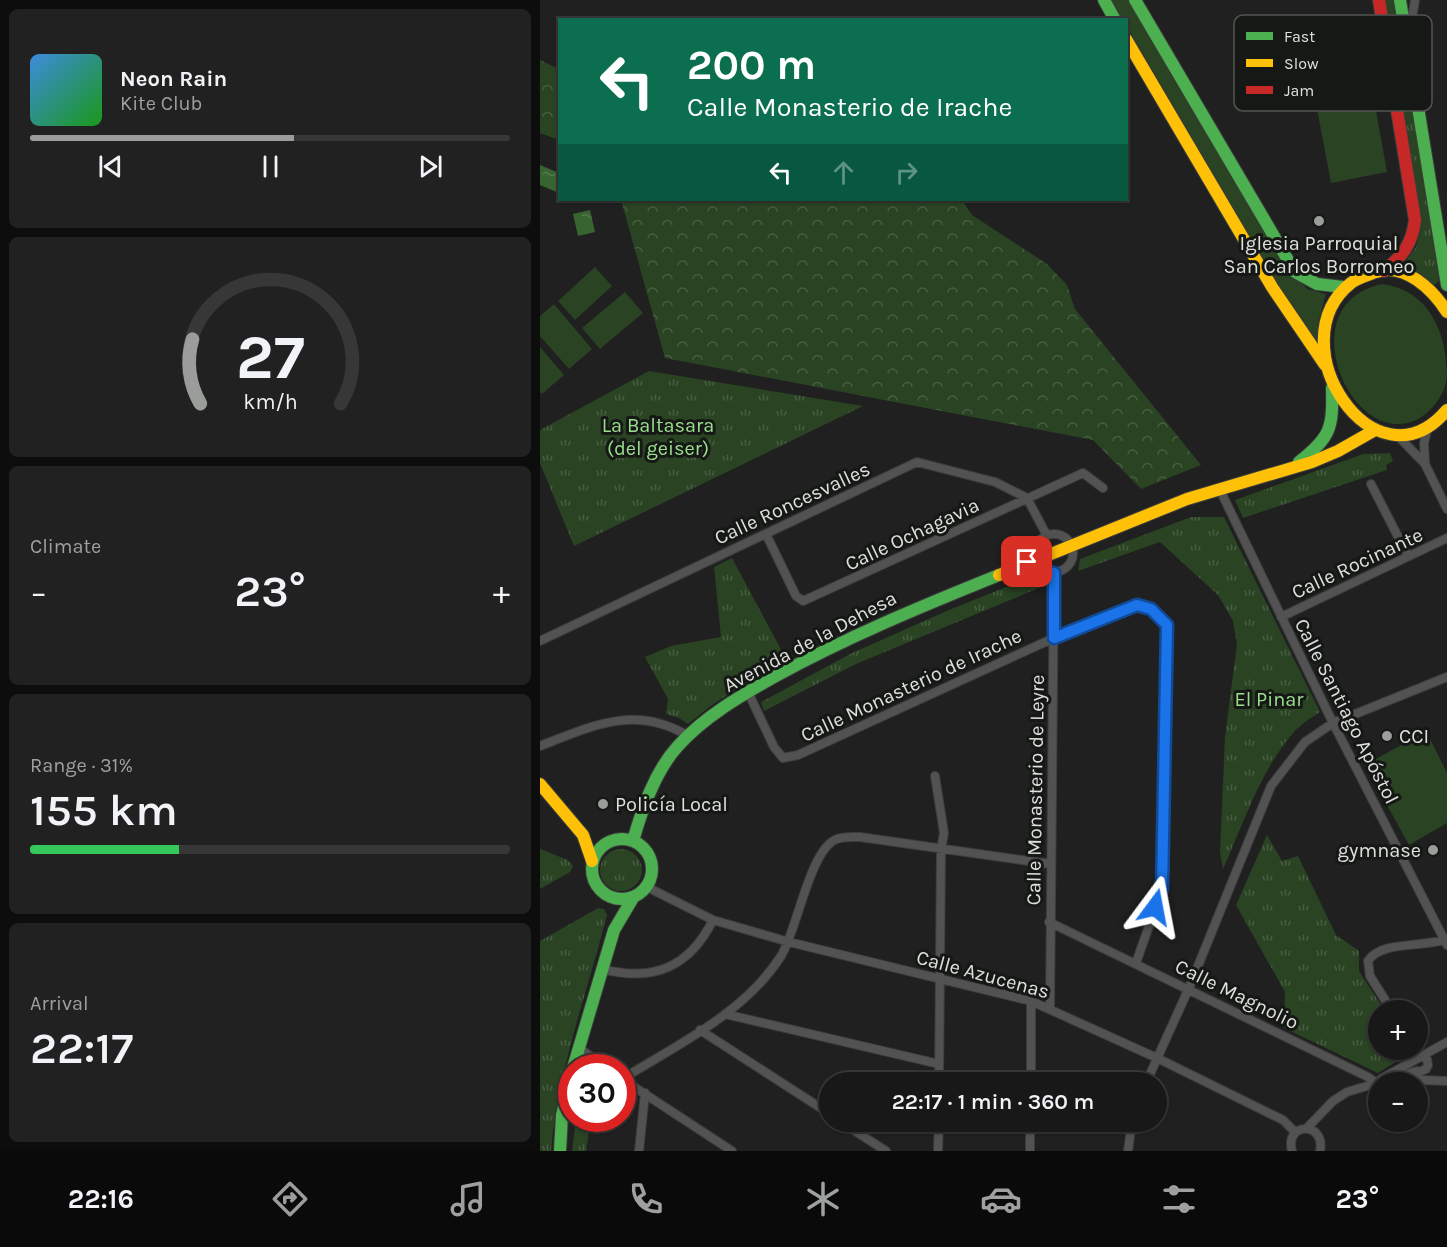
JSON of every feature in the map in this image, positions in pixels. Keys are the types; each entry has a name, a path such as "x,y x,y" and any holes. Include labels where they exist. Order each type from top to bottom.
{"street":[{"path":"1104,0 1114,18"},
{"path":"1136,0 1295,272 1317,284 1343,287"},
{"path":"1379,0 1381,15"},
{"path":"1400,0 1402,15"},
{"path":"1412,15 1415,0"},
{"path":"1128,42 1272,287 1325,365"},
{"path":"1384,271 1409,249 1415,220 1397,111"},
{"path":"1419,111 1447,285"},
{"path":"1447,312 1430,290 1418,282 1399,273 1384,271 1360,277 1343,287 1331,307 1322,342 1325,365 1332,384 1344,405 1375,430 1407,436 1427,430 1447,410"},
{"name":"Avenida de la Dehesa","path":"1292,468 1319,448 1329,434 1332,419 1332,384"},
{"name":"Avenida de la Dehesa","path":"633,840 642,808 676,748 688,736 748,692 795,666 896,616 1034,559 1187,499 1312,462 1338,451 1375,430"},
{"path":"1425,464 1424,443 1427,430"},
{"path":"1398,436 1425,464 1447,509"},
{"name":"Calle Roncesvalles","path":"540,641 917,462 995,482 1027,498"},
{"name":"Calle Ochagavia","path":"766,534 796,596 803,601 1083,472 1102,488"},
{"path":"1371,484 1408,556"},
{"name":"Calle Santiago Apóstol","path":"1220,490 1333,723 1446,942"},
{"path":"1027,498 1046,534"},
{"path":"1057,533 1072,544 1074,556 1065,570 1054,573 1042,570 1034,559 1036,542 1046,534 1057,533"},
{"name":"Calle Rocinante","path":"1281,617 1447,538"},
{"name":"Calle Monasterio de Leyre","path":"1050,1008 1054,573"},
{"name":"Calle Monasterio de Irache","path":"748,692 774,747 783,758 798,755 1054,638 1137,605 1151,609 1167,625 1162,889 1136,963"},
{"path":"1151,1072 1189,988 1271,786 1305,742 1333,723 1447,677"},
{"path":"540,746 600,723 630,719 671,726 688,736"},
{"path":"935,776 944,833 941,850 939,1072"},
{"path":"540,784 583,835 592,861"},
{"path":"583,835 604,844"},
{"path":"636,1070 724,1014 760,985 789,942 810,877 826,846 837,838 860,837 1050,864"},
{"path":"577,1054 614,930 633,898 647,887 652,874 651,860 644,848 633,840 623,838 604,844 592,861 591,872 595,883 611,898 622,900 633,898"},
{"name":"Calle Azucenas","path":"647,887 713,920 789,942 1031,1001 1050,1008 1283,1120 1295,1132"},
{"path":"611,898 614,907 614,930"},
{"path":"602,969 619,974 643,975 661,971 679,962 694,950 713,920"},
{"name":"Calle Magnolio","path":"1049,922 1189,988 1368,1077"},
{"path":"1385,1000 1371,976 1368,961 1371,956 1382,950 1446,942"},
{"path":"1030,1072 1031,1001"},
{"path":"724,1014 939,1064"},
{"path":"700,1030 819,1107"},
{"path":"1417,1061 1426,1069 1443,1044"},
{"path":"1401,1072 1443,1044"},
{"path":"579,1048 587,1054"},
{"path":"1395,1072 1425,1058 1438,1076 1447,1080"},
{"path":"1417,1061 1433,1082"},
{"path":"1428,1082 1447,1080"},
{"path":"1282,1151 1291,1147 1295,1132 1307,1128 1338,1098 1368,1084"},
{"path":"636,1088 732,1151"},
{"path":"639,1151 645,1093"},
{"path":"1307,1128 1316,1132 1321,1140 1321,1151"},
{"path":"560,1151 561,1132"},
{"path":"857,1132 886,1151"},
{"path":"939,1132 939,1151"},
{"path":"1030,1132 1030,1151"},
{"path":"1128,1151 1131,1132"}],"green space":[{"path":"1111,0 1131,0 1297,280 1308,289 1326,294 1319,320 1317,351 1128,29 1128,18 1121,18"},
{"path":"1384,0 1396,0 1398,15 1386,15"},
{"path":"540,60 558,69 558,140 540,133"},
{"path":"1317,111 1376,111 1387,172 1331,183"},
{"path":"1402,111 1414,111 1442,278 1433,286 1406,268 1406,261 1416,247 1421,225"},
{"path":"621,201 963,201 972,215 1047,264 1067,285 1075,309 1201,465 1141,489 1093,440 665,358"},
{"path":"595,267 612,286 575,320 558,301"},
{"path":"1382,284 1398,288 1423,304 1439,329 1446,360 1446,383 1434,406 1420,418 1395,424 1372,416 1353,398 1340,373 1334,345 1338,319 1353,297"},
{"path":"625,292 643,313 600,349 582,328"},
{"path":"554,304 592,349 569,369 540,336 540,316"},
{"path":"540,347 564,375 542,394 540,392"},
{"name":"La Baltasara (del geiser)","path":"649,371 863,406 574,546 540,463 540,430"},
{"path":"1390,453 1393,461 1386,465 1387,470 1243,518 1235,500 1363,454"},
{"name":"El Pinar","path":"1191,517 1224,517 1320,712 1294,732 1272,763 1262,780 1223,869 1220,852 1225,737 1237,644 1233,621 1218,595 1160,542 1078,571 1080,559"},
{"path":"732,558 785,657 712,705 688,724 666,714 668,699 645,657 671,646 721,637 714,567"},
{"path":"1036,575 1046,585 856,664 764,711 761,702 852,653"},
{"path":"1426,731 1447,773 1447,823 1409,845 1365,765"},
{"path":"1267,835 1282,861 1298,856 1336,935 1359,951 1359,971 1378,1000 1368,1000 1368,1060 1398,1060 1376,1072 1284,1028 1285,992 1236,905"},
{"path":"540,849 568,860 573,866 570,872 540,889"},
{"path":"621,849 636,855 642,870 636,885 621,891 606,885 600,870 606,855"},
{"path":"598,908 604,909 607,915 569,1054 558,1054 558,1103 551,1151 540,1151 540,941"},
{"path":"574,1132 589,1132 586,1151 572,1151"}],"water":[{"path":"540,165 558,173 558,193 540,185"},
{"path":"590,210 595,232 578,236 573,214"}],"traffic: fast":[{"path":"1104,0 1114,18"},
{"path":"1135,0 1295,272 1317,284 1343,287"},
{"path":"1400,0 1402,15"},
{"path":"1419,111 1447,285"},
{"path":"1299,462 1318,446 1328,431 1332,413 1332,388"},
{"path":"633,841 645,803 663,767 688,735 711,716 801,662 913,610 999,575"},
{"path":"616,839 628,839 639,844 647,852 652,869 650,881 639,894 628,899 616,899 605,894 597,886 592,875 592,863 597,852 605,844 616,839"},
{"path":"577,1054 614,930 633,898"},
{"path":"560,1151 561,1132"}],"traffic: slow":[{"path":"1128,42 1272,287 1325,365"},
{"path":"1447,312 1426,287 1408,274 1387,270 1376,272 1351,283 1330,309 1324,340 1329,372 1344,401 1365,423 1391,434 1419,431 1447,410"},
{"path":"999,575 1187,499 1312,462 1338,451 1375,430"},
{"path":"540,784 583,835 592,861"}],"traffic: jam":[{"path":"1379,0 1381,15"},
{"path":"1384,271 1406,249 1412,236 1415,220 1397,111"}],"place":[{"name":"Iglesia Parroquial San Carlos Borromeo","path":"1319,221"},
{"name":"CCI","path":"1387,736"},
{"name":"Policía Local","path":"603,804"},
{"name":"gymnase","path":"1433,850"}],"route":[{"path":"1027,562 1034,559 1042,570 1054,573 1054,638 1137,605 1151,609 1167,625 1162,889 1155,907"}]}
